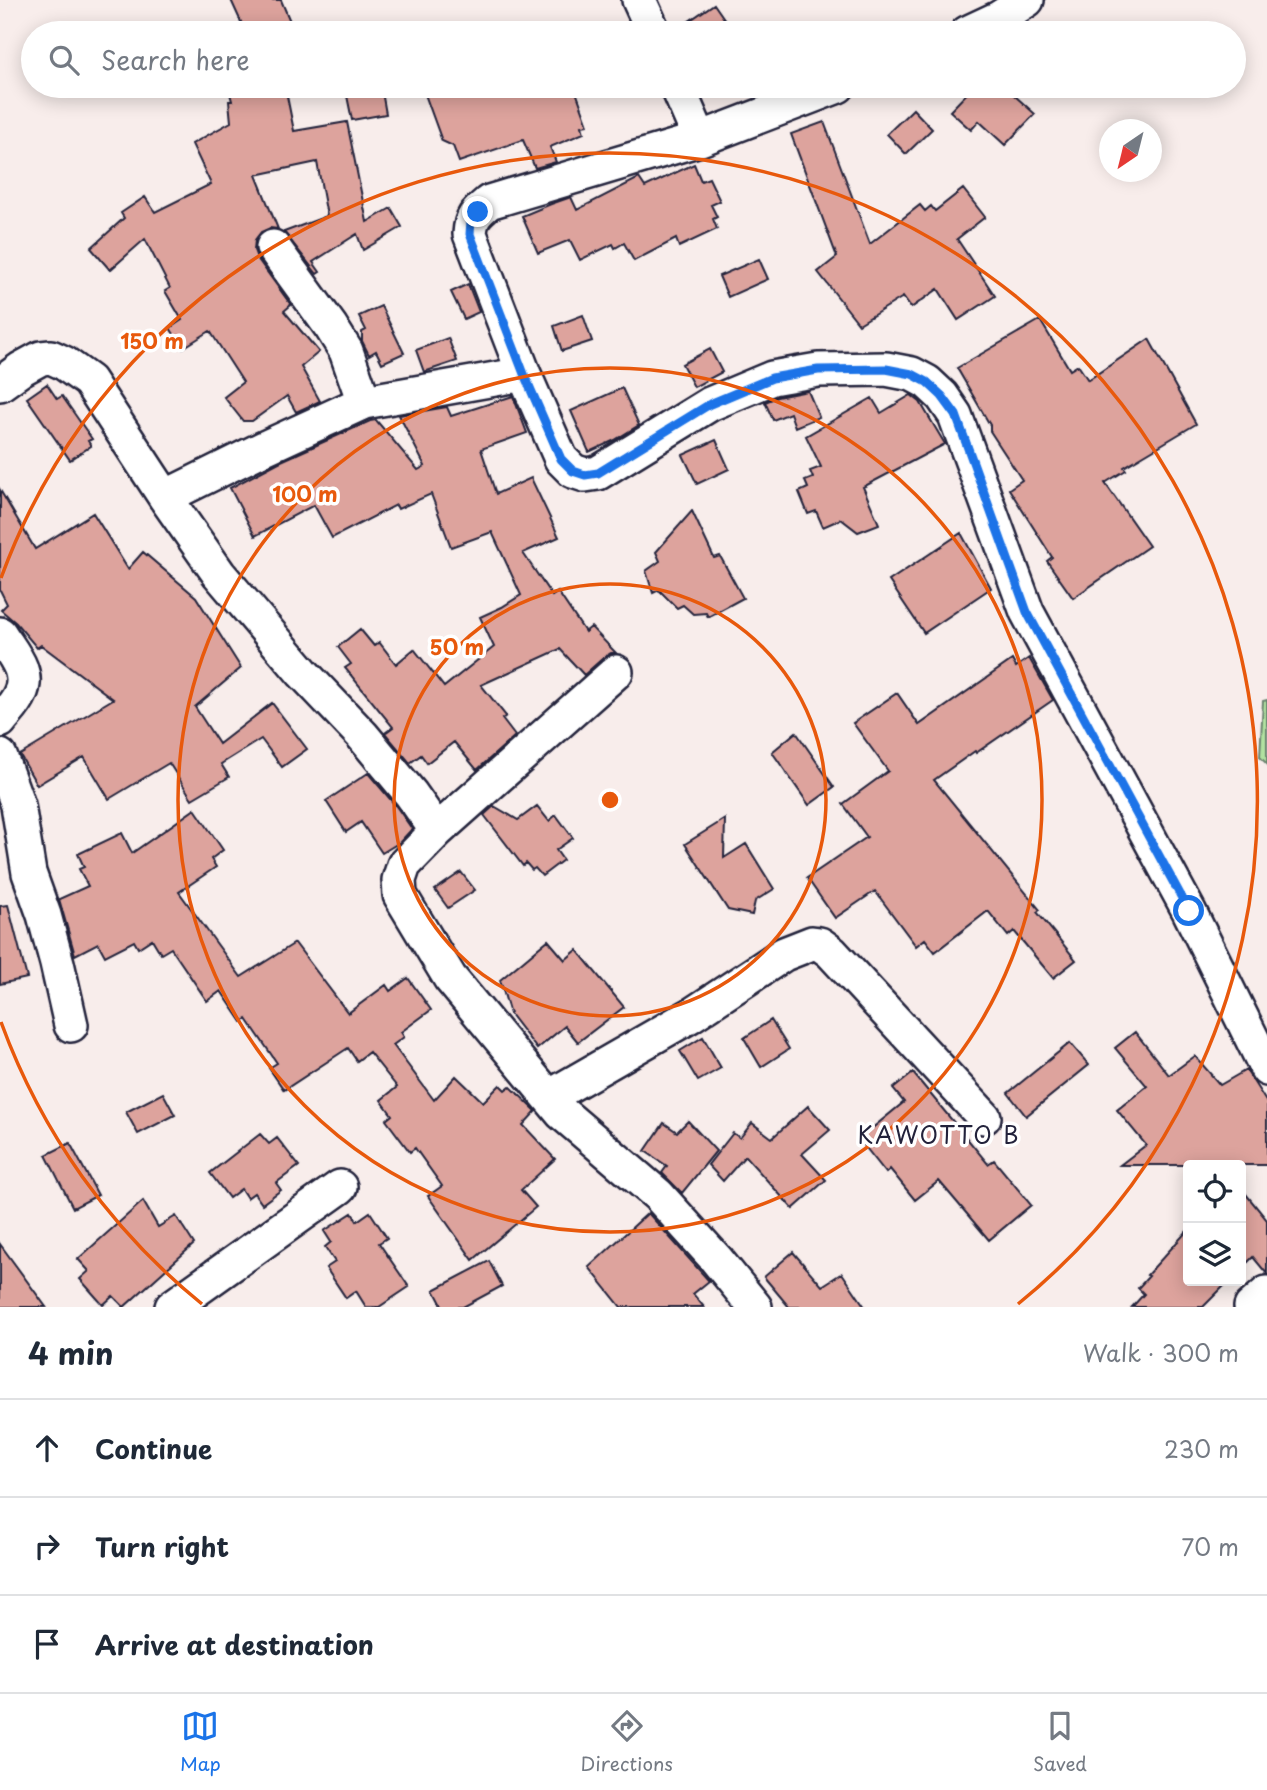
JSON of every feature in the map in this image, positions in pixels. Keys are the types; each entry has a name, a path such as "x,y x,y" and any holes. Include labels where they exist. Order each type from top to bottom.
{"street":[{"path":"639,0 649,21"},
{"path":"993,21 1027,0"},
{"path":"682,98 700,139"},
{"path":"807,98 700,139 489,202 471,221 470,234 524,374 561,459 573,471 585,475 598,473 710,404 772,378 818,370 886,369 912,374 927,382 956,415 1027,612 1189,911 1267,1069"},
{"path":"273,247 346,351 364,402"},
{"path":"0,384 41,358 51,357 89,381 219,574 303,673 362,735 411,794 437,831"},
{"path":"165,497 364,402 524,374"},
{"path":"0,634 22,669 24,682 20,695 0,721"},
{"path":"616,672 437,831 404,865 399,880 401,895 450,978 562,1113 658,1195 755,1307"},
{"path":"0,756 18,806 29,873 44,915 71,1025"},
{"path":"549,1097 690,1016 784,954 812,943 820,944 831,952 984,1117"},
{"path":"172,1307 340,1187"},
{"path":"1251,1307 1267,1293"}],"green space":[{"path":"1267,700 1267,764 1260,757 1263,701"}],"building":[{"path":"231,0 281,0 290,21 241,21"},
{"path":"714,4 726,21 689,21"},
{"path":"231,98 287,98 294,131 347,122 367,222 391,208 402,227 363,250 357,234 313,262 320,272 317,274 284,232 327,216 317,162 256,175 278,229 270,228 261,232 255,240 254,250 291,305 284,311 319,352 301,367 320,401 296,412 287,396 252,421 243,421 224,397 243,382 210,331 183,348 170,328 182,320 165,291 170,288 145,239 110,270 91,248 124,218 121,213 145,197 155,212 211,184 192,144 231,122 229,101 232,101"},
{"path":"347,98 383,98 386,114 352,120"},
{"path":"426,98 578,98 588,125 582,126 584,133 550,147 556,162 535,168 523,140 459,162 453,146 442,141"},
{"path":"962,98 1017,98 1035,114 1005,145 979,121 971,130 950,111"},
{"path":"913,109 932,129 906,154 887,134"},
{"path":"824,122 870,244 920,205 925,211 931,206 935,211 963,189 985,217 957,239 995,296 958,320 938,289 911,308 903,297 859,324 818,272 837,257 791,134"},
{"path":"694,164 701,181 709,178 720,201 711,205 717,217 713,219 717,229 679,247 676,239 634,261 624,243 615,248 613,244 580,260 570,240 538,253 522,216 571,197 577,210 639,178 645,187"},
{"path":"759,259 768,279 728,297 719,276"},
{"path":"468,284 479,312 464,319 451,292"},
{"path":"381,306 404,353 382,363 376,351 369,355 362,341 362,332 366,330 359,316"},
{"path":"583,315 592,341 562,351 554,326"},
{"path":"1040,320 1070,370 1078,365 1088,380 1149,339 1196,424 1124,467 1126,470 1105,483 1149,546 1073,598 1047,561 1052,557 1009,489 1022,480 990,431 990,425 957,368"},
{"path":"448,338 457,361 424,372 416,350"},
{"path":"710,349 722,372 694,387 682,364"},
{"path":"47,384 57,399 62,396 92,439 88,441 91,446 70,460 27,398"},
{"path":"622,388 639,425 589,452 571,411"},
{"path":"808,391 819,417 795,427 790,413 773,420 765,402"},
{"path":"911,395 920,402 945,444 863,487 879,524 858,532 841,519 823,527 816,511 808,514 799,492 808,488 805,481 813,478 810,471 821,467 806,436 872,398 881,413"},
{"path":"513,396 527,433 481,449 496,494 531,478 559,537 523,553 552,596 558,592 585,632 591,627 616,653 603,658 584,675 560,649 481,685 506,716 502,719 515,736 477,770 454,742 427,763 421,755 410,763 385,733 393,727 345,668 351,664 338,647 360,629 374,646 379,642 396,664 414,649 444,687 494,647 480,617 521,595 492,532 451,547 431,494 398,509 396,505 332,538 314,505 255,536 230,488 279,462 376,420 418,470 425,466 399,415 447,407 451,416"},
{"path":"716,440 729,469 697,484 683,455"},
{"path":"0,490 35,549 93,513 128,569 143,552 196,597 241,668 195,707 219,744 272,703 307,749 282,767 261,739 221,764 229,777 192,799 169,763 109,799 84,757 37,785 20,755 113,699 41,645 37,648 1,610 7,604 0,590"},
{"path":"692,511 714,558 720,556 743,598 708,617 706,613 693,614 683,605 677,608 659,590 653,593 646,571 660,561 656,552"},
{"path":"961,533 991,588 924,633 889,581"},
{"path":"1029,658 1053,700 934,780 1040,910 1037,912 1076,960 1053,978 1014,931 1008,936 988,911 935,952 925,939 916,946 875,891 835,918 807,878 867,837 843,804 888,771 853,723 897,693 919,725 1012,660 1016,667"},
{"path":"796,732 834,787 809,805 772,752"},
{"path":"368,773 412,829 400,842 382,853 361,822 346,832 326,801"},
{"path":"494,806 518,820 537,806 549,821 556,815 573,838 556,850 563,860 542,876 526,863 523,866 484,815"},
{"path":"195,809 223,850 211,859 216,867 179,892 241,977 295,943 348,1013 386,985 390,991 408,978 431,1010 401,1032 404,1037 393,1045 434,1100 456,1076 483,1102 500,1085 505,1090 510,1086 536,1111 523,1125 555,1159 521,1190 536,1207 473,1260 428,1196 442,1186 415,1148 410,1152 386,1120 392,1115 381,1100 397,1087 369,1052 357,1061 348,1048 284,1090 269,1068 277,1063 247,1019 242,1022 221,991 207,1001 171,948 161,954 152,939 138,948 134,941 105,956 98,943 75,955 59,899 88,886 79,869 84,867 78,854 122,833 132,853"},
{"path":"725,819 724,858 746,844 774,889 755,901 752,915 728,910 685,844"},
{"path":"461,872 475,890 448,908 435,890"},
{"path":"8,905 27,978 0,984 0,906"},
{"path":"548,940 565,960 577,950 624,1007 578,1042 565,1026 537,1049 510,1014 500,980"},
{"path":"771,1020 789,1049 761,1067 744,1038"},
{"path":"1135,1032 1169,1075 1195,1056 1220,1085 1246,1070 1267,1103 1267,1165 1246,1165 1246,1160 1183,1160 1183,1165 1120,1165 1146,1145 1117,1110 1147,1086 1115,1048"},
{"path":"703,1037 721,1068 698,1081 680,1051"},
{"path":"1070,1043 1089,1065 1026,1116 1008,1093"},
{"path":"913,1073 988,1164 994,1160 1031,1205 989,1240 939,1181 915,1200 890,1169 886,1173 859,1139 904,1102 893,1089"},
{"path":"163,1093 175,1115 138,1134 126,1112"},
{"path":"808,1106 830,1130 802,1154 826,1180 793,1209 745,1156 723,1181 708,1165 733,1133 740,1138 752,1123 772,1138"},
{"path":"688,1121 716,1151 682,1193 662,1173 667,1166 645,1151 664,1123 677,1132"},
{"path":"260,1134 269,1144 277,1138 299,1166 276,1183 281,1190 262,1204 254,1193 247,1198 241,1189 229,1198 210,1173"},
{"path":"70,1143 98,1195 73,1208 46,1155"},
{"path":"1246,1194 1267,1220 1267,1274 1253,1257 1246,1264"},
{"path":"143,1201 158,1227 176,1216 194,1244 124,1307 113,1296 103,1305 80,1279 89,1271 78,1259"},
{"path":"370,1212 387,1238 379,1243 409,1287 379,1307 366,1307 356,1291 346,1298 326,1268 335,1262 325,1247 331,1242 324,1231 352,1213 357,1221"},
{"path":"648,1213 709,1281 693,1294 704,1307 621,1307 589,1267"},
{"path":"1183,1235 1183,1286 1224,1286 1203,1307 1132,1307 1144,1294 1138,1288 1149,1276 1147,1275"},
{"path":"0,1244 46,1307 0,1307"},
{"path":"793,1252 822,1286 842,1273 865,1307 789,1307 764,1277"},
{"path":"489,1261 502,1286 463,1307 443,1307 434,1290"}],"district":[{"name":"KAWOTTO B","path":"939,1136"}],"route":[{"path":"478,212 471,221 470,234 524,374 561,459 573,471 585,475 598,473 710,404 772,378 818,370 886,369 912,374 927,382 942,396 956,415 1027,612 1189,911"}]}
